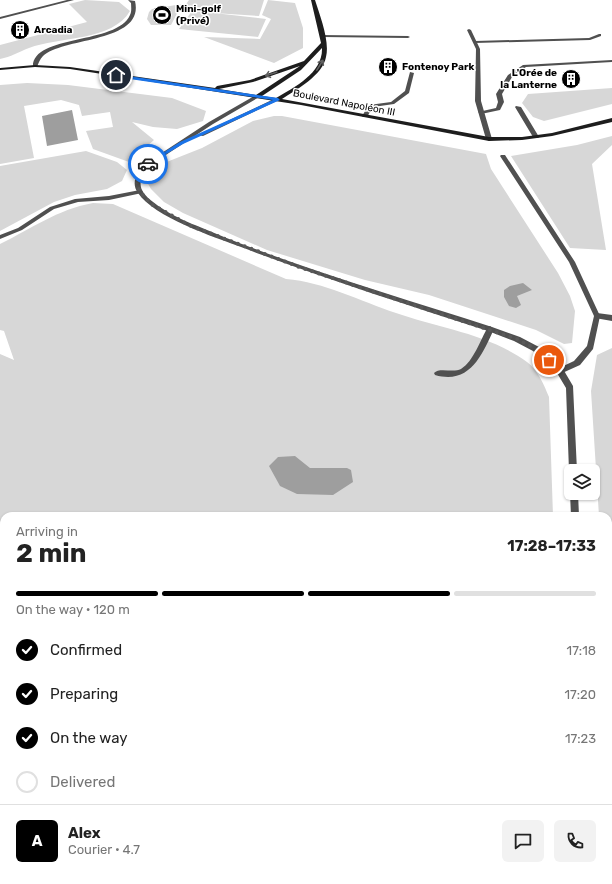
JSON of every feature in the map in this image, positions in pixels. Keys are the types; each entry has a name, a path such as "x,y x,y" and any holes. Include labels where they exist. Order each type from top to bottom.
{"main road":[{"path":"278,100 306,80 320,66 324,58 322,36 313,0"},
{"path":"258,96 308,61 323,44"},
{"path":"210,90 252,81 308,61"},
{"name":"Boulevard Napoléon III","path":"0,69 35,66 70,68 258,96 489,139 536,137 559,134 612,120"}],"street":[{"path":"0,18 72,0"},
{"path":"35,66 40,56 53,48 110,33 122,27 133,14 133,2 130,0"},
{"path":"469,30 478,49 478,101 489,139"},
{"path":"475,42 590,39 599,35"},
{"path":"322,36 408,37"},
{"path":"481,112 498,109 501,102 498,94 510,76 526,66 612,61"},
{"path":"365,116 371,106 392,103 407,92 412,73"},
{"path":"258,96 211,123 147,165 140,173 137,183 140,192 151,204 191,226 302,268 490,329 517,339 536,349 560,371 570,388 573,464"},
{"path":"182,143 278,100"},
{"path":"518,107 536,137"},
{"path":"502,156 572,262 597,316 590,347 577,363 560,371"},
{"path":"0,237 20,229 52,208 77,200 109,198 140,192"},
{"path":"597,316 612,318"},
{"path":"438,373 453,374 464,371 481,348 490,329"},
{"path":"574,500 575,512"}],"shaded area":[{"path":"85,0 119,2 130,11 122,21 111,28 98,33 84,37 41,44 0,59 0,45 87,22 69,4"},
{"path":"189,0 264,0 259,16 214,13 266,19 258,37 179,29 192,11 182,10"},
{"path":"268,0 295,3 303,28 303,48 274,63 204,37 260,39 271,19 262,15"},
{"name":"Mini-golf (Privé)","path":"182,4 171,25 151,25 147,19 149,12 152,9"},
{"path":"27,83 68,85 172,98 206,111 203,121 177,129 153,127 132,122 154,140 129,162 93,149 86,131 113,127 110,112 82,116 79,105 61,100 24,106 34,158 0,164 0,85"},
{"path":"612,88 612,104 544,121 533,117 522,103 528,94"},
{"path":"72,110 78,140 47,146 42,116"},
{"path":"274,116 282,116 486,154 491,169 558,273 570,296 575,311 572,343 564,344 536,330 429,295 365,280 267,250 183,213 164,202 151,189 147,182 148,175 159,165 202,148 253,121"},
{"path":"612,136 612,145 592,164 606,250 570,248 511,156 577,145"},
{"path":"86,151 117,162 127,170 122,181 107,189 75,195 54,202 0,231 0,166"},
{"path":"93,203 113,204 286,279 328,288 396,313 480,338 512,352 531,365 543,383 549,397 553,512 0,512 0,354 14,360 4,331 0,330 0,244 45,220 80,206"},
{"path":"523,283 532,290 517,296 521,305 516,308 509,306 504,297 504,290 510,286"},
{"path":"612,348 612,512 599,512 600,464 596,464 591,391 597,355"},
{"path":"295,456 310,468 347,468 351,470 353,482 333,495 297,494 280,486 269,466 278,457"}],"way so far":[{"path":"148,164 140,173 137,183 140,192 151,204 191,226 302,268 517,339 536,349 549,360"}],"place":[{"name":"Mini-golf (Privé)","path":"162,15"},
{"name":"Arcadia","path":"20,30"},
{"name":"Fontenoy Park","path":"388,67"},
{"name":"L'Orée de la Lanterne","path":"571,79"}],"route":[{"path":"116,75 278,100 182,143 148,164"}]}
